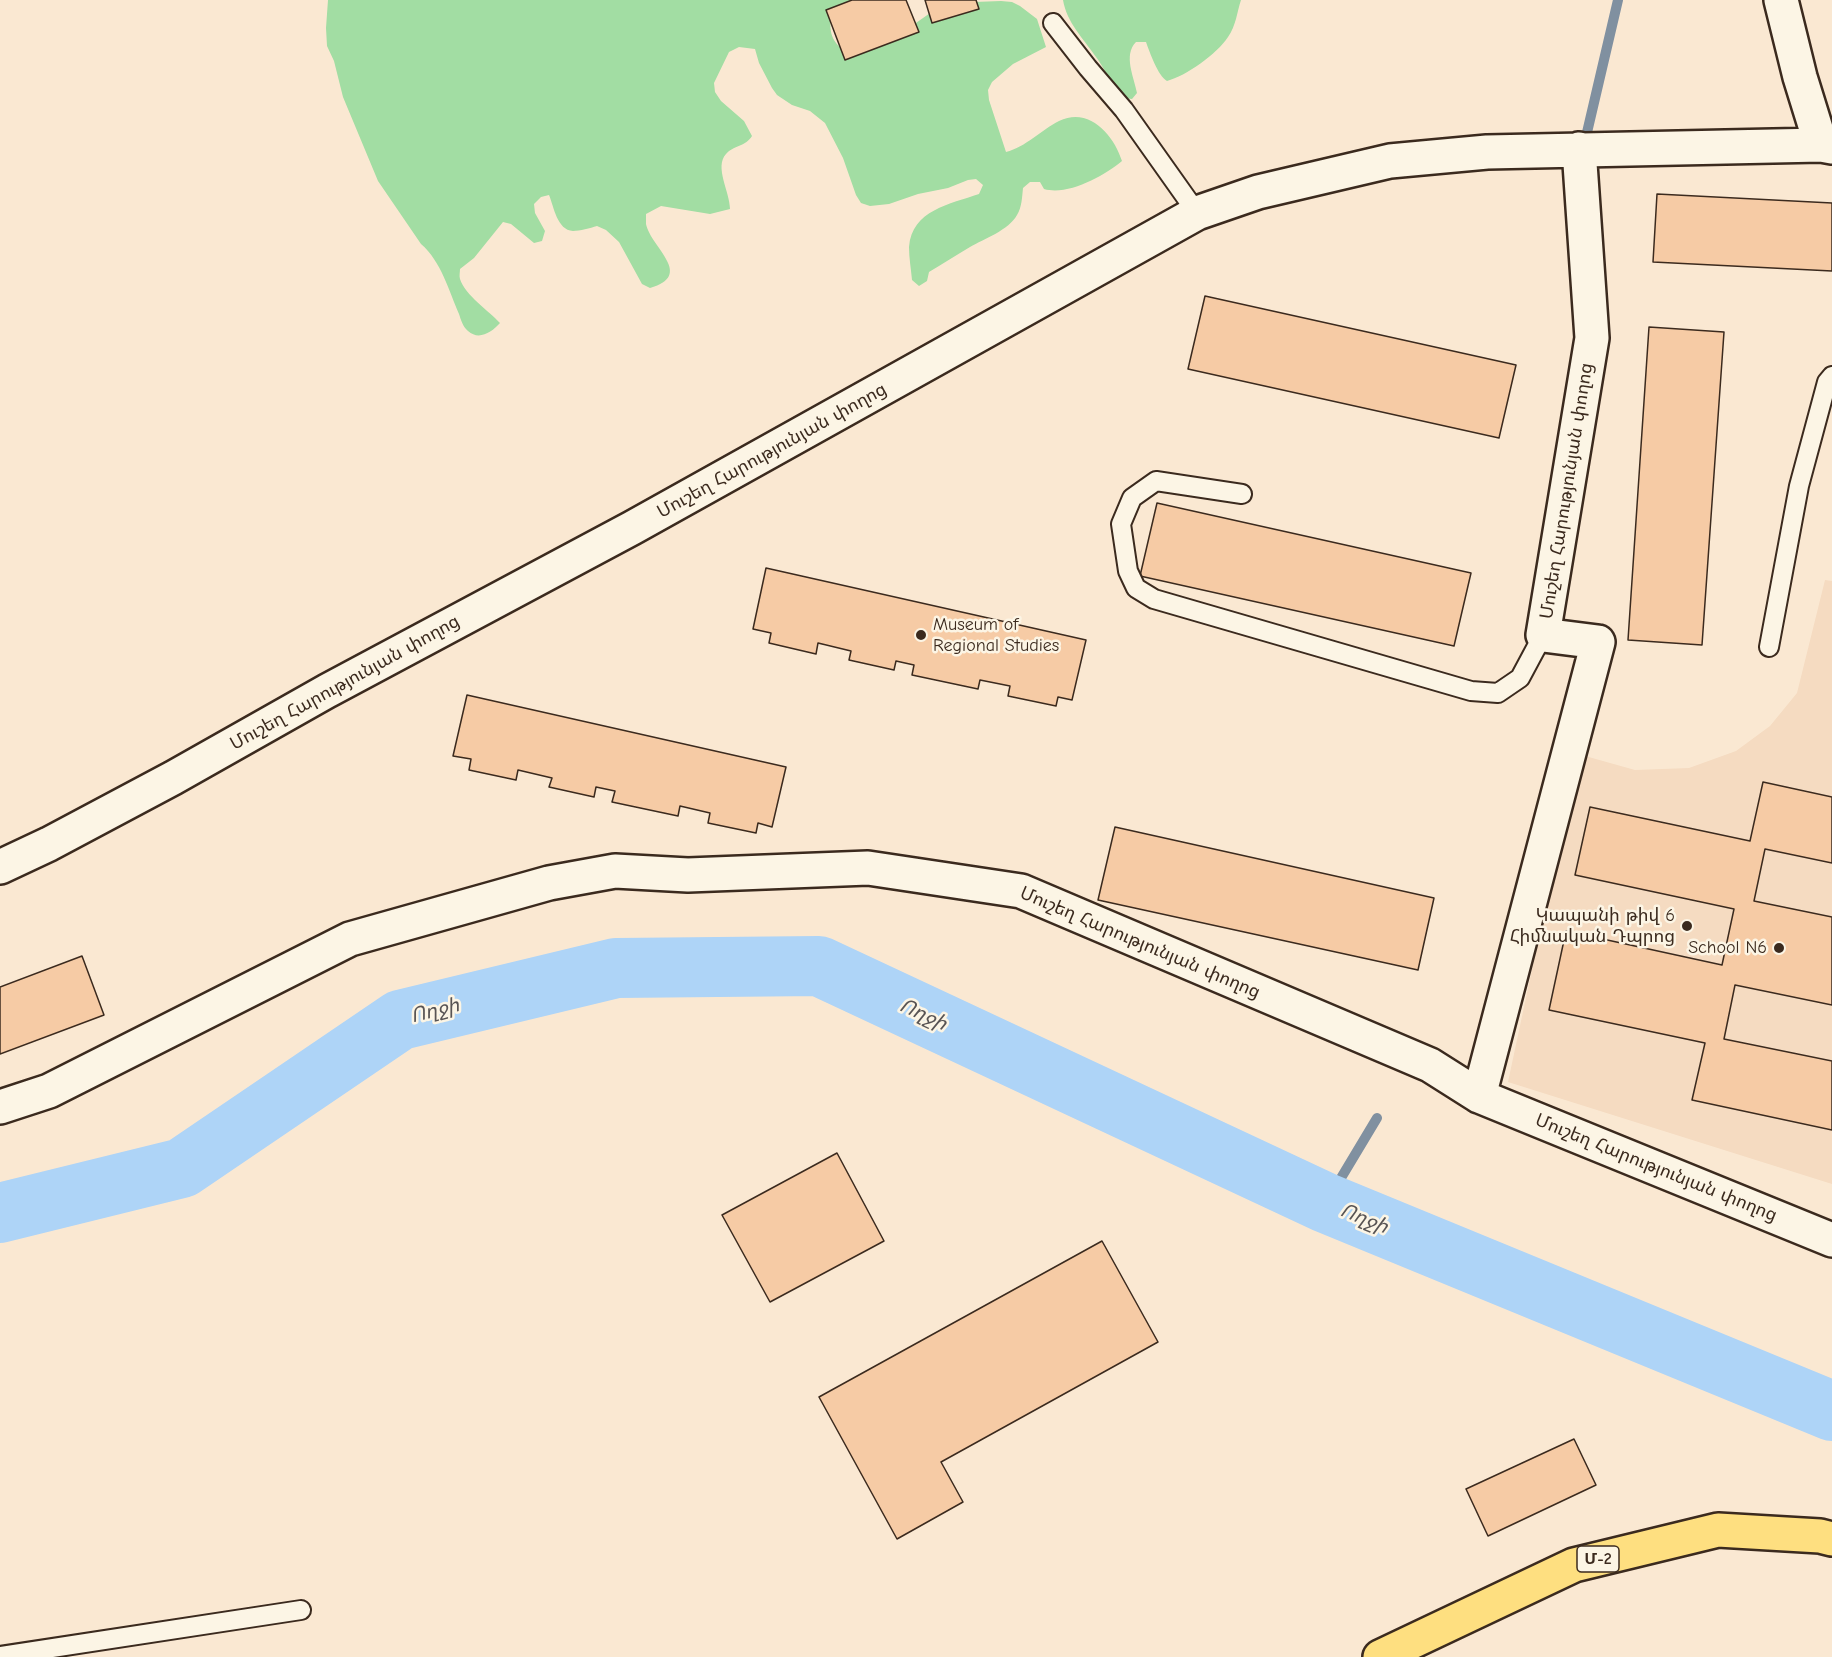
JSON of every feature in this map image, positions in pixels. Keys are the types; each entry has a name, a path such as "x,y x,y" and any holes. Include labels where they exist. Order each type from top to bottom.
{"highway":[{"name":"Մ-2","path":"1380,1657 1574,1565 1718,1530 1820,1536 1832,1539"}],"street":[{"path":"1781,0 1800,77 1826,146"},
{"name":"Մուշեղ Հարությունյան փողոց","path":"0,867 132,800 327,691 632,528 1197,213 1258,192 1390,161 1486,152 1826,146"},
{"name":"Մուշեղ Հարությունյան փողոց","path":"1479,1096 1598,642 1543,635 1592,338 1579,149"},
{"name":"Մուշեղ Հարությունյան փողոց","path":"0,1107 49,1091 350,939 538,886 615,871 688,875 868,868 1021,891 1430,1065 1479,1096 1832,1240"}],"lane":[{"path":"1053,23 1124,110 1197,213"},
{"path":"1769,647 1799,486 1827,382 1832,376"},
{"path":"1242,494 1156,481 1132,498 1121,524 1128,571 1136,588 1154,599 1471,691 1498,693 1520,678 1543,635"},
{"path":"0,1656 301,1610"}],"shaded area":[{"name":"Կապանի թիվ 6 Հիմնական Դպրոց","path":"1825,580 1832,581 1832,1184 1508,1082 1578,754 1635,770 1689,768 1736,751 1770,726 1797,693"}],"green space":[{"path":"328,0 855,0 832,12 831,19 834,41 848,52 913,25 933,11 974,2 1012,2 1037,19 1046,47 1013,64 992,82 988,90 989,100 1006,152 1020,146 1059,121 1070,117 1080,117 1090,120 1106,133 1122,161 1096,178 1064,190 1044,189 1040,182 1030,182 1023,188 1019,212 1008,225 929,272 927,281 919,286 912,280 909,251 912,235 917,225 934,210 979,194 983,185 976,179 968,180 948,188 918,194 889,204 870,206 861,203 843,158 825,123 810,111 792,105 777,95 759,63 755,49 739,47 729,52 714,83 715,92 721,101 744,121 752,136 729,151 723,159 722,173 730,209 710,214 661,206 646,214 649,233 670,268 669,276 663,283 650,288 642,284 619,242 606,230 597,226 579,231 568,230 563,227 557,217 549,195 541,197 534,204 535,213 545,231 542,241 534,243 511,224 503,222 474,258 460,269 460,279 467,291 500,323 489,332 481,335 472,334 461,321 448,286 434,259 421,244 378,181 343,97 334,61 327,46"},
{"path":"1063,0 1241,0 1233,28 1223,44 1200,63 1175,78 1167,81 1160,74 1146,42 1136,42 1130,53 1130,66 1137,93 1132,99 1119,93 1072,23"}],"building":[{"path":"852,0 906,0 919,32 845,60 826,10"},
{"path":"925,0 976,0 979,9 932,23"},
{"path":"1657,194 1832,203 1832,271 1653,262"},
{"path":"1205,296 1516,365 1499,438 1188,369"},
{"path":"1649,327 1724,332 1702,645 1628,640"},
{"path":"1157,503 1471,573 1454,646 1140,576"},
{"path":"766,568 1086,640 1072,700 1058,697 1056,706 1008,696 1010,686 980,680 978,689 912,675 914,665 896,661 894,670 849,660 851,651 818,643 816,654 769,643 771,633 753,629"},
{"path":"467,695 786,767 772,827 758,823 756,833 708,823 710,813 680,806 678,816 612,802 615,791 596,787 594,797 549,787 552,778 518,770 516,780 469,770 471,759 453,756"},
{"name":"School N6","path":"1763,782 1832,797 1832,863 1765,849 1754,901 1832,917 1832,1005 1735,985 1724,1039 1832,1061 1832,1130 1692,1100 1705,1043 1549,1010 1566,931 1722,965 1734,909 1575,875 1590,807 1750,841"},
{"path":"1115,827 1434,898 1418,970 1098,900"},
{"path":"82,956 104,1015 0,1054 0,987"},
{"path":"837,1153 884,1241 770,1302 722,1215"},
{"path":"1102,1241 1158,1342 941,1462 963,1502 897,1539 819,1397"},
{"path":"1574,1439 1596,1485 1488,1536 1466,1489"}],"waterway":[{"path":"1585,141 1618,0"},
{"name":"Ողջի","path":"0,1213 182,1168 400,1020 616,968 819,966 1326,1203 1832,1411"},
{"path":"1326,1203 1377,1118"}],"place":[{"name":"Museum of Regional Studies","path":"921,635"},
{"name":"Կապանի թիվ 6 Հիմնական Դպրոց","path":"1687,926"},
{"name":"School N6","path":"1779,948"}]}
